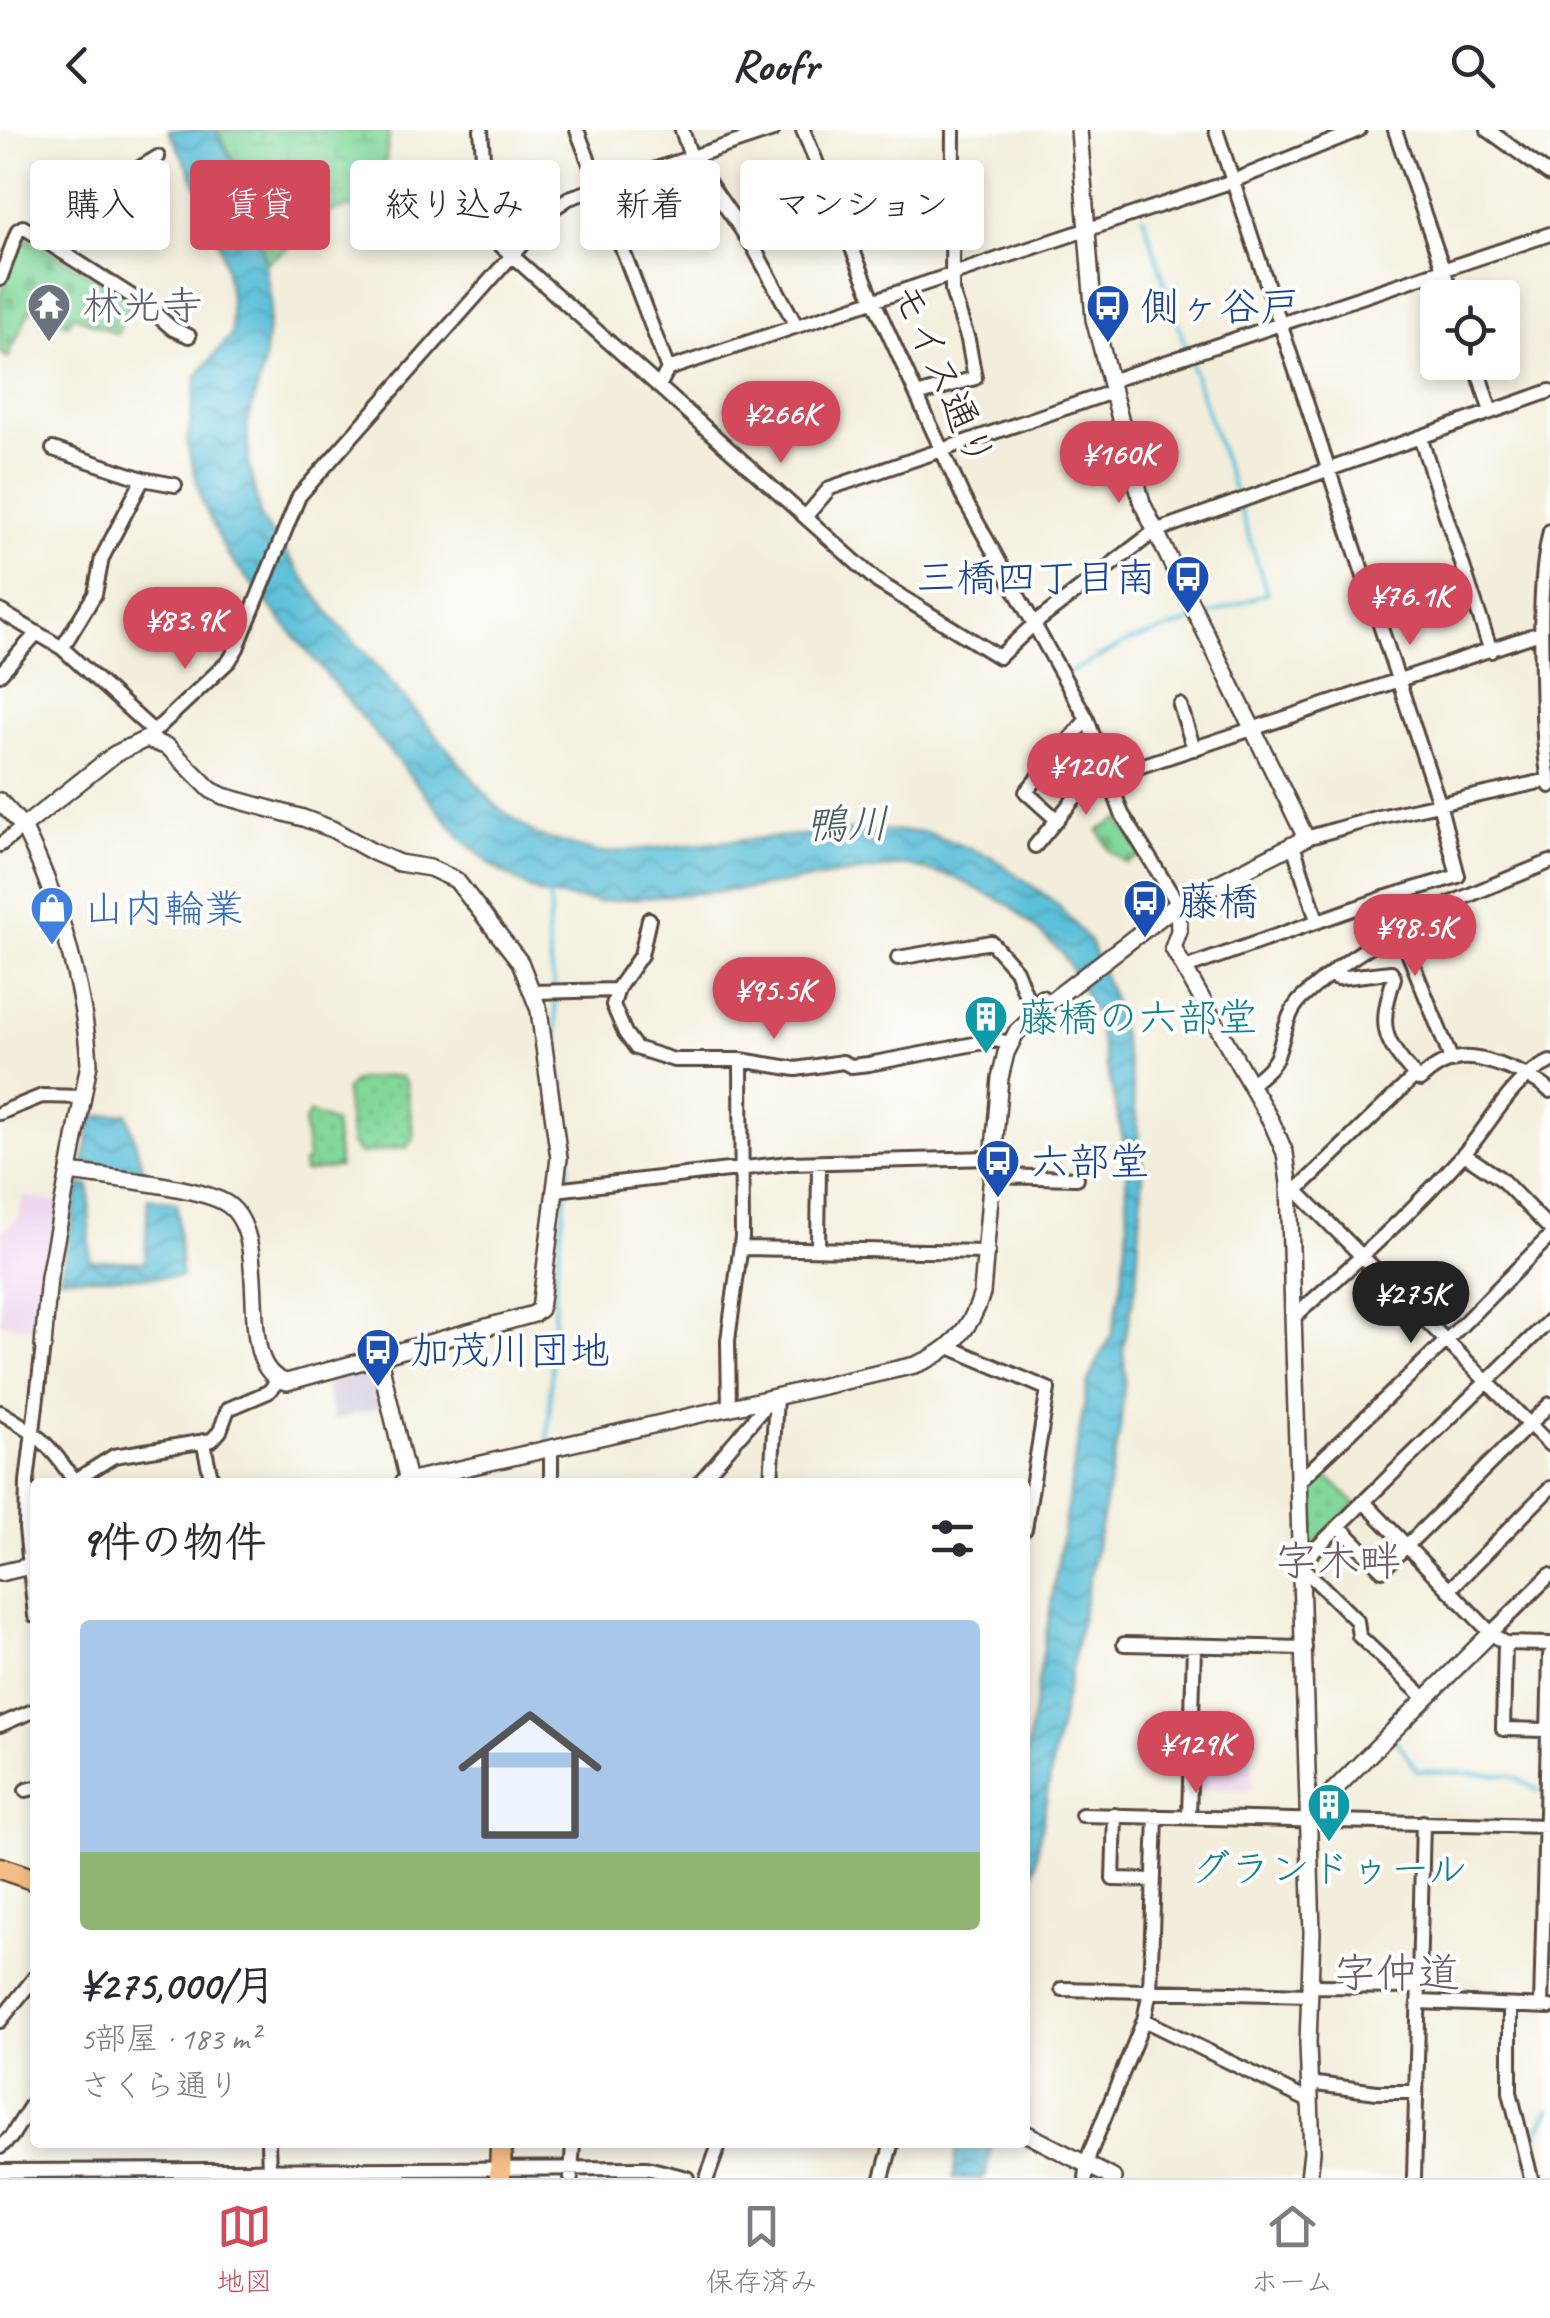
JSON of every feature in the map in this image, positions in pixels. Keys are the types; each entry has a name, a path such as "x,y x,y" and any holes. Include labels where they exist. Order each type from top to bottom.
{"main road":[{"path":"0,1868 30,1878"},
{"path":"500,2148 501,2173"}],"street":[{"path":"481,130 489,235 878,582 1000,657 1034,624 1155,531 1550,391"},
{"path":"577,130 588,160"},
{"path":"682,130 691,157 754,248 796,326"},
{"path":"682,160 774,130"},
{"name":"モイス通り","path":"804,130 873,299 964,499 1087,719 1122,814 1178,904"},
{"path":"917,396 975,378 952,291 953,130"},
{"path":"1079,130 1090,298 1142,503 1252,730 1299,842 1317,920"},
{"path":"1185,968 1317,920 1458,876 1440,803 1216,130"},
{"path":"658,386 668,369 1232,181 1359,130"},
{"path":"1395,130 1447,280"},
{"path":"1488,130 1550,175"},
{"path":"153,160 158,157"},
{"path":"0,845 115,754 150,735 228,661 250,621 299,496 554,208 580,194"},
{"path":"0,279 18,230 23,227 30,232"},
{"path":"806,516 830,488 1281,324 1550,234"},
{"path":"59,250 188,336"},
{"path":"623,250 668,369"},
{"path":"1480,380 1491,412"},
{"path":"1420,437 1492,651"},
{"path":"53,449 143,480 175,485"},
{"path":"62,648 94,594 102,558 143,480"},
{"path":"898,958 991,942 1016,970 1030,1006 1046,999 1178,904 1299,842 1440,803 1515,790 1549,777 1546,667 1540,633 1542,564 1550,531"},
{"path":"0,611 62,648 211,790 303,818 399,863 445,873 456,880 520,962 533,992 558,1131 556,1190 540,1309 534,1314 295,1382 280,1380 268,1369 259,1350 251,1248 246,1228 235,1211 208,1195 70,1172"},
{"path":"0,674 37,633"},
{"path":"1035,846 1106,770 1194,749 1540,633"},
{"path":"1180,705 1194,749"},
{"path":"1057,820 1026,792 1087,719"},
{"path":"0,801 23,828 70,958 88,1038 84,1097 48,1277 27,1482 30,1532"},
{"path":"1251,1084 1276,1060 1298,1002 1330,976 1429,912 1550,862"},
{"path":"1178,904 1179,931 1174,948 1286,1153 1293,1186 1309,1817 1309,2178"},
{"path":"649,920 641,954 617,990 612,1005 636,1048 674,1060 741,1060 796,1069 842,1062 850,1066 995,1040 1010,1043"},
{"path":"1399,930 1452,1061"},
{"path":"1330,976 1391,972 1394,978 1383,1023 1392,1051 1420,1080 1434,1066 1464,1057 1526,1075 1550,1091"},
{"path":"533,992 617,990"},
{"path":"424,1478 915,1365 949,1348 979,1305 988,1252 992,1158 1002,1065 1010,1043 1046,999"},
{"path":"729,1409 728,1340 742,1248 741,1060"},
{"path":"1294,1316 1364,1256 1464,1154 1526,1075 1550,1062"},
{"path":"1293,1186 1415,1076"},
{"path":"0,1113 42,1096 84,1097"},
{"path":"1464,1154 1501,1178 1550,1228"},
{"path":"556,1190 819,1162 992,1158"},
{"path":"818,1249 819,1162"},
{"path":"991,1176 1077,1178"},
{"path":"1293,1186 1550,1445"},
{"path":"1298,1482 1550,1236"},
{"path":"742,1248 988,1252"},
{"path":"1301,1564 1550,1320"},
{"path":"949,1348 1048,1389 1030,1499"},
{"path":"379,1358 405,1478"},
{"path":"79,1478 114,1456 212,1440 228,1409 268,1392 280,1380"},
{"path":"704,1478 773,1399"},
{"path":"771,1478 773,1399"},
{"path":"1339,1526 1382,1570 1550,1404"},
{"path":"0,1412 50,1446 72,1478"},
{"path":"203,1441 211,1478"},
{"path":"551,1450 552,1478"},
{"path":"1450,1590 1550,1488"},
{"path":"1364,1502 1498,1638 1550,1644"},
{"path":"1301,1564 1357,1621 1359,1636 1426,1699"},
{"path":"0,1573 30,1566"},
{"path":"1309,1817 1426,1699 1498,1638 1550,1575"},
{"path":"1498,1638 1504,1729 1548,1732"},
{"path":"1124,1644 1305,1648"},
{"path":"1189,1817 1194,1646"},
{"path":"1418,2002 1546,2007 1550,1654"},
{"path":"0,1725 30,1712"},
{"path":"1082,1815 1548,1825"},
{"path":"1115,1816 1114,1879 1154,1880"},
{"path":"1087,2171 1144,2020 1150,1991 1156,1816"},
{"path":"1414,2178 1423,1822"},
{"path":"0,2021 30,1983"},
{"path":"1062,1988 1310,1991 1419,1987"},
{"path":"1510,2006 1510,2092 1532,2178"},
{"path":"1144,2020 1309,2101"},
{"path":"1309,2083 1376,2092 1416,2092"},
{"path":"0,2147 12,2137 30,2107"},
{"path":"1030,2136 1087,2171 1114,2178"},
{"path":"268,2148 268,2171"},
{"path":"707,2178 718,2148"},
{"path":"882,2178 890,2148"},
{"path":"0,2171 501,2173 647,2168 687,2178"}],"shaded area":[{"path":"23,1196 61,1203 40,1329 0,1323 0,1232 19,1218"},
{"path":"365,1369 377,1376 385,1406 334,1420 324,1380"},
{"path":"1195,1732 1252,1733 1253,1789 1195,1789"},
{"path":"490,2174 489,2178 191,2178 191,2175"}],"green space":[{"path":"216,130 387,130 389,136 386,160 350,160 350,208 330,213 330,160 233,160"},
{"path":"22,234 30,239 30,250 49,250 132,300 117,334 73,315 68,324 30,309 8,358 0,353 0,297"},
{"path":"255,250 285,250 258,268"},
{"path":"1119,819 1142,855 1126,863 1108,849 1099,830"},
{"path":"401,1077 406,1083 414,1138 407,1147 360,1154 351,1144 345,1092 354,1081"},
{"path":"309,1113 334,1123 339,1167 304,1172 303,1163 308,1161 304,1124"},
{"path":"1320,1470 1356,1504 1313,1547 1306,1543 1305,1483"}],"water":[{"path":"168,130 216,130 231,160 190,160 190,171"},
{"path":"221,250 262,250 271,301 263,369 247,423 249,467 261,519 335,621 496,806 538,836 600,853 856,830 926,832 992,857 1056,903 1090,942 1115,1005 1131,1078 1143,1172 1136,1285 1123,1348 1125,1376 1120,1429 1054,1753 1030,1894 1030,1731 1088,1381 1112,1333 1128,1222 1125,1148 1095,1014 1063,954 1011,906 953,877 905,865 747,889 596,902 540,894 495,868 463,840 227,554 203,504 187,444 197,376 232,334"},
{"path":"127,1113 144,1173 86,1164 93,1117"},
{"path":"80,1184 89,1185 90,1260 145,1262 148,1198 177,1203 181,1277 60,1277"},
{"path":"957,2148 991,2148 985,2178 953,2178"}],"waterway":[{"path":"1143,216 1186,349"},
{"path":"1189,358 1236,496"},
{"path":"1203,617 1267,593 1239,505"},
{"path":"1069,673 1127,642 1195,620"},
{"path":"548,893 551,907 547,937 554,987"},
{"path":"548,1445 556,1275 571,1146 558,1062 555,997"},
{"path":"1396,1740 1417,1771 1510,1775 1541,1791"},
{"path":"1529,2149 1550,2109"}],"place":[{"name":"林光寺","path":"49,343"},
{"name":"側ヶ谷戸","path":"1108,344"},
{"name":"三橋四丁目南","path":"1188,615"},
{"name":"藤橋","path":"1145,939"},
{"name":"山内輪業","path":"52,946"},
{"name":"藤橋の六部堂","path":"986,1055"},
{"name":"六部堂","path":"998,1199"},
{"name":"加茂川団地","path":"378,1388"},
{"name":"グランドゥール","path":"1329,1843"}],"district":[{"name":"字木畔","path":"1338,1560"},
{"name":"字仲道","path":"1397,1972"}],"water label":[{"name":"鴨川","path":"847,823"}]}
